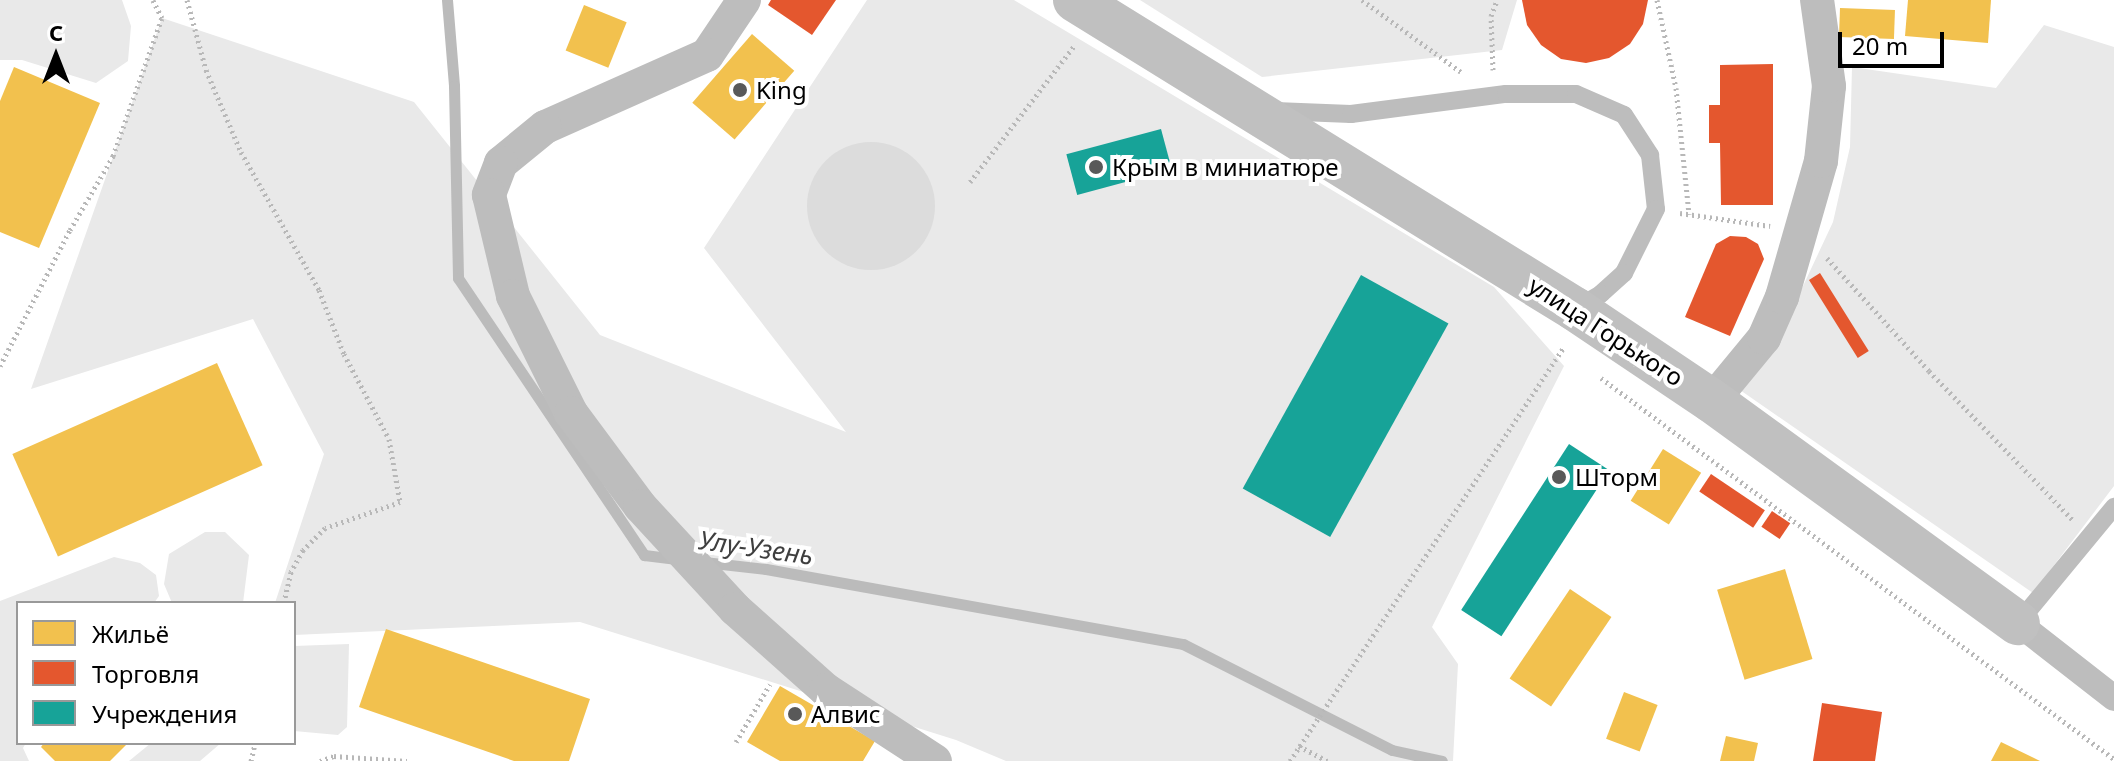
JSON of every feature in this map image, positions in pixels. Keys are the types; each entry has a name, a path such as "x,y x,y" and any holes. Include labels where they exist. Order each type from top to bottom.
{"main road":[{"name":"улица Горького","path":"1086,7 1253,110 1574,325 1712,401 2018,623"}],"street":[{"path":"744,0 707,55 545,127 501,163 489,195 513,296 571,413 640,506 735,609 786,656 826,690 935,761"},
{"path":"1712,401 1764,338 1782,297 1821,161 1829,86 1817,0"},
{"name":"улица Горького","path":"2018,623 2114,698"}],"lane":[{"path":"1253,110 1351,114 1494,96 1576,94 1624,115 1650,155 1656,209 1624,273 1574,325"},
{"path":"2018,623 2114,507"}],"path":[{"path":"0,366 113,156 162,18 153,0"},
{"path":"187,0 206,70 241,152 319,290 344,354 389,439 400,502 325,528 303,550 291,572 284,601"},
{"path":"1362,0 1494,96"},
{"path":"1494,96 1491,16 1497,0"},
{"path":"1657,0 1676,88 1689,214"},
{"path":"970,182 1086,7"},
{"path":"1656,209 1801,230 1929,371 2089,537"},
{"path":"1574,325 1574,358"},
{"path":"1290,761 1574,325"},
{"path":"1598,376 2114,759"},
{"path":"736,742 786,656"},
{"path":"1299,746 1327,761"},
{"path":"320,761 334,756 407,761"}],"shaded area":[{"path":"0,0 122,0 131,26 128,61 96,83 22,60 0,60"},
{"path":"867,0 1014,0 1494,287 1564,366 1432,627 1458,664 1453,761 1006,761 956,740 580,622 296,635 296,601 276,601 324,454 253,319 31,389 162,18 414,102 600,335 846,432 704,248"},
{"path":"1140,0 1517,0 1502,50 1262,77"},
{"path":"2044,25 2114,47 2114,486 2033,593 1740,390 1774,348 1833,222 1850,147 1852,67 1996,88"},
{"path":"205,532 225,532 249,555 243,601 171,601 164,584 169,554"},
{"path":"114,557 140,563 156,575 159,596 155,601 16,601 16,745 25,745 23,748 29,761 0,761 0,601"},
{"path":"349,644 347,727 338,735 296,731 296,646"},
{"path":"149,745 219,745 200,761 129,761"}],"building: Жильё":[{"path":"1908,0 1991,0 1988,43 1905,36"},
{"path":"584,5 627,22 608,68 566,50"},
{"path":"1840,8 1895,10 1894,39 1839,37"},
{"path":"752,34 794,71 735,139 692,103"},
{"path":"14,67 100,103 39,248 0,232 0,101"},
{"path":"217,363 263,465 58,556 12,454"},
{"path":"1663,449 1701,473 1669,525 1631,501"},
{"path":"1785,569 1812,659 1745,680 1717,590"},
{"path":"1570,589 1611,617 1551,706 1510,679"},
{"path":"386,629 590,699 569,761 514,761 359,707"},
{"name":"Алвис","path":"780,686 875,741 863,761 780,761 747,742"},
{"path":"1624,692 1658,705 1640,752 1606,739"},
{"path":"1726,736 1758,743 1754,761 1720,761"},
{"path":"2001,742 2040,761 1991,761"},
{"path":"126,745 110,761 55,761 41,747"}],"building: Торговля":[{"path":"771,0 836,0 812,35 768,5"},
{"path":"1522,0 1648,0 1643,24 1630,44 1609,58 1586,63 1561,59 1541,45 1527,25"},
{"path":"1773,64 1773,205 1721,205 1720,143 1709,143 1709,105 1720,105 1720,65"},
{"path":"1730,236 1746,237 1758,244 1764,259 1730,336 1685,317 1716,244"},
{"path":"1820,273 1869,351 1858,358 1809,280"},
{"path":"1711,474 1765,510 1753,528 1699,491"},
{"path":"1772,511 1790,523 1780,539 1761,527"},
{"path":"1822,703 1882,712 1875,761 1813,761"}],"building: Учреждения":[{"path":"1161,129 1172,170 1077,195 1066,154"},
{"path":"1361,275 1448,323 1330,537 1243,488"},
{"path":"1569,444 1609,470 1501,636 1461,610"}],"building: Прочее":[{"path":"871,142 896,146 917,160 931,181 935,206 931,231 917,252 896,266 871,270 846,266 825,252 811,231 807,206 811,181 825,160 846,146"}],"waterway":[{"name":"Улу-Узень","path":"447,0 454,86 458,278 644,555 679,559"},
{"name":"Улу-Узень","path":"704,562 766,569 1183,644 1392,750 1442,761"}],"place":[{"name":"King","path":"740,90"},
{"name":"Крым в миниатюре","path":"1096,167"},
{"name":"Шторм","path":"1559,477"},
{"name":"Алвис","path":"795,714"}]}
